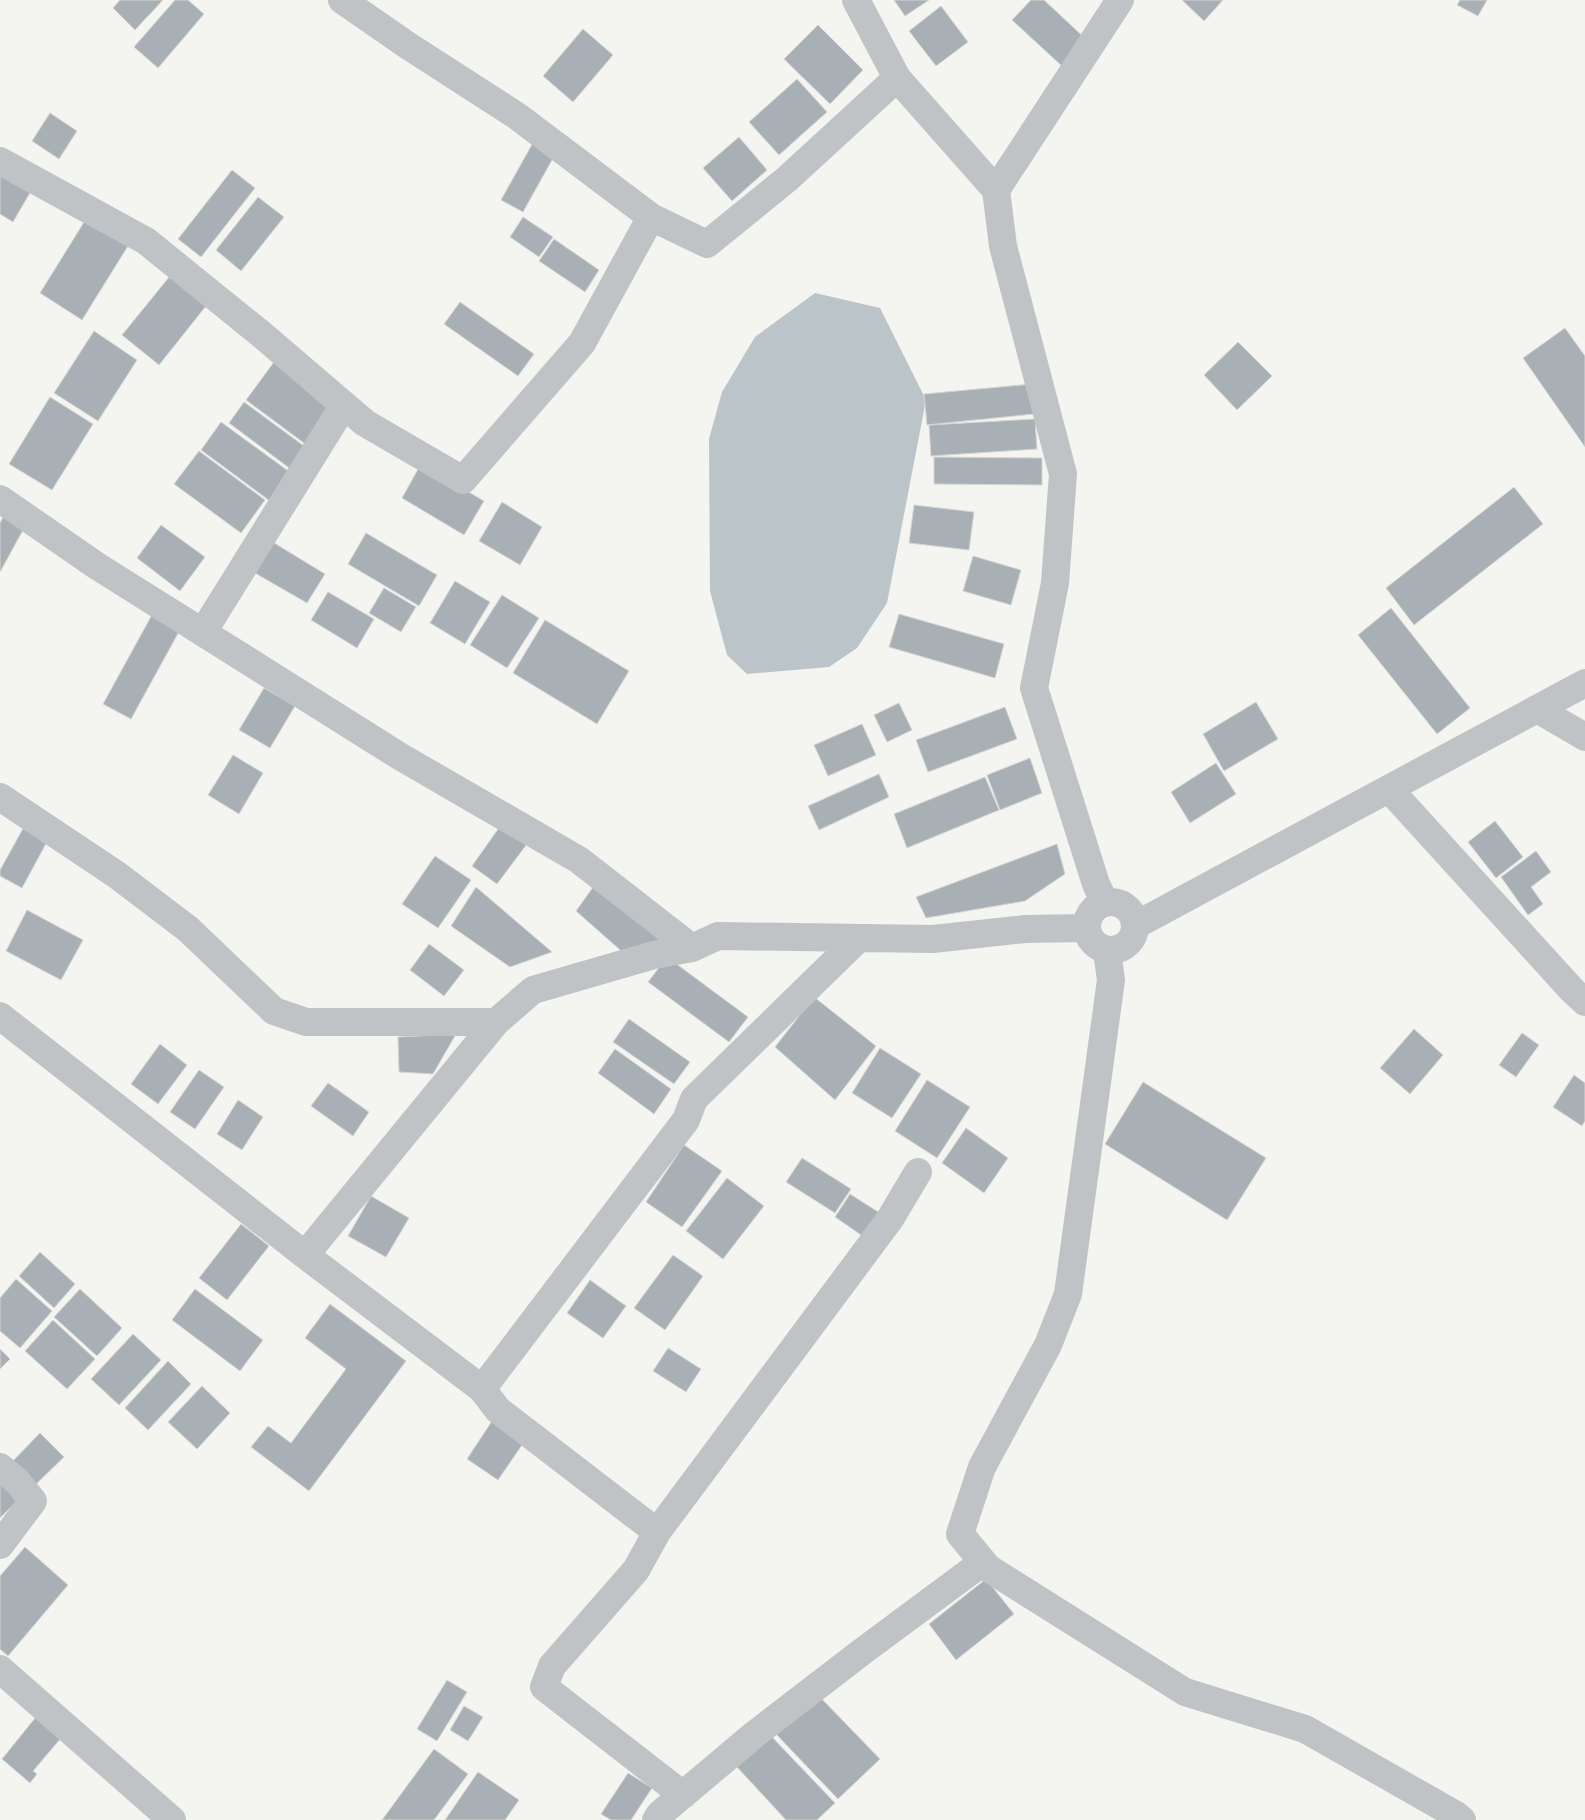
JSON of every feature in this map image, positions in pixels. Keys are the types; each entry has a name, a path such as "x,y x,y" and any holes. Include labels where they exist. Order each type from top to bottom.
{"street":[{"path":"342,0 517,116 651,217 707,244 787,179 897,78"},
{"path":"856,0 897,78 996,190 1003,246 1063,474 1055,583 1034,688 1096,884 1105,903"},
{"path":"996,190 1120,0"},
{"path":"0,161 146,242 261,334 365,423 463,480 582,343 651,217"},
{"path":"203,632 344,405"},
{"path":"0,498 97,566 402,757 579,860 692,948"},
{"path":"1136,925 1585,682"},
{"path":"1537,709 1585,737"},
{"path":"1389,789 1585,1002"},
{"path":"0,797 117,875 188,929 274,1011 306,1022 496,1022"},
{"path":"1116,902 1126,906 1133,914 1136,925 1134,936 1128,945 1118,950 1107,951 1097,946 1090,938 1087,928 1089,917 1095,908 1105,903 1116,902"},
{"path":"305,1255 496,1022 533,990 654,955 692,948 718,936 933,939 1025,929 1087,928"},
{"path":"482,1389 686,1120 694,1099 859,938"},
{"path":"1107,951 1111,980 1068,1294 1048,1345 982,1467 960,1534 988,1568 1185,1692 1305,1730 1462,1820"},
{"path":"0,1016 305,1255 482,1389 498,1410 657,1532"},
{"path":"683,1795 544,1687 552,1666 636,1570 657,1532 890,1219 918,1172"},
{"path":"0,1468 17,1481 34,1502 0,1545"},
{"path":"656,1820 660,1814 755,1734 863,1651 984,1562"},
{"path":"0,1669 172,1820"}],"shaded area":[{"path":"815,293 880,308 926,400 887,603 857,648 829,667 747,674 727,655 710,591 709,439 722,392 755,337"}],"building":[{"path":"120,0 163,0 135,30 113,8"},
{"path":"175,0 188,0 204,14 158,68 134,47"},
{"path":"894,0 929,0 905,16"},
{"path":"1031,0 1044,0 1089,42 1064,68 1012,20"},
{"path":"1182,0 1223,0 1204,21"},
{"path":"1460,0 1487,0 1478,16 1457,5"},
{"path":"941,6 968,42 936,66 909,31"},
{"path":"818,25 863,70 830,104 784,59"},
{"path":"583,29 613,55 573,102 543,76"},
{"path":"797,79 827,112 779,155 749,122"},
{"path":"50,113 77,131 59,159 32,141"},
{"path":"739,137 767,170 732,201 703,168"},
{"path":"535,139 557,151 523,212 501,200"},
{"path":"232,170 255,188 201,257 178,239"},
{"path":"0,174 31,191 13,222 0,214"},
{"path":"258,197 284,217 241,271 216,250"},
{"path":"523,217 553,237 539,257 510,237"},
{"path":"86,219 128,246 82,320 40,293"},
{"path":"554,239 599,270 585,292 539,261"},
{"path":"170,276 206,306 159,365 122,335"},
{"path":"460,302 534,354 518,376 444,324"},
{"path":"1565,328 1585,356 1585,447 1523,358"},
{"path":"94,331 137,360 98,421 54,393"},
{"path":"1238,342 1272,376 1237,410 1204,375"},
{"path":"274,362 336,408 308,446 246,400"},
{"path":"1032,384 1034,414 927,425 924,394"},
{"path":"50,397 93,424 52,490 9,464"},
{"path":"244,402 308,449 292,470 229,423"},
{"path":"1035,419 1037,449 931,456 929,425"},
{"path":"221,422 291,473 270,501 201,450"},
{"path":"199,451 265,500 241,533 174,484"},
{"path":"934,457 1042,458 1042,485 934,484"},
{"path":"421,464 484,501 464,535 402,498"},
{"path":"1514,487 1543,524 1414,625 1386,588"},
{"path":"502,502 542,527 520,565 479,541"},
{"path":"914,505 974,512 969,550 909,543"},
{"path":"7,510 28,521 0,572 0,523"},
{"path":"161,525 205,557 180,591 137,558"},
{"path":"366,533 437,575 419,606 348,564"},
{"path":"266,538 325,574 307,603 248,569"},
{"path":"973,556 1021,570 1011,605 963,591"},
{"path":"455,581 490,602 465,644 430,623"},
{"path":"384,588 416,607 401,632 369,613"},
{"path":"328,592 374,619 357,648 311,620"},
{"path":"502,595 539,618 507,668 470,645"},
{"path":"1391,608 1470,708 1437,734 1358,635"},
{"path":"153,613 181,628 131,719 103,704"},
{"path":"899,614 1004,644 995,678 889,647"},
{"path":"545,620 629,671 597,724 513,673"},
{"path":"264,688 295,706 270,748 239,730"},
{"path":"1256,702 1278,739 1224,771 1203,734"},
{"path":"899,703 912,730 887,742 874,715"},
{"path":"1005,707 1017,739 928,772 916,740"},
{"path":"862,724 876,755 828,776 814,745"},
{"path":"233,755 263,773 239,814 208,795"},
{"path":"1030,758 1042,793 1000,810 987,775"},
{"path":"1216,763 1236,794 1190,823 1171,792"},
{"path":"879,774 889,797 819,830 808,806"},
{"path":"985,777 999,810 907,848 894,814"},
{"path":"1495,821 1523,857 1496,878 1468,842"},
{"path":"25,825 49,838 22,888 0,876 0,870"},
{"path":"501,825 527,844 497,884 472,866"},
{"path":"1057,844 1065,874 1025,901 926,918 916,897"},
{"path":"1536,851 1551,872 1531,887 1543,904 1528,915 1501,877"},
{"path":"435,856 471,880 438,928 402,904"},
{"path":"596,883 670,943 627,956 576,911"},
{"path":"476,887 552,952 510,967 451,926"},
{"path":"27,910 83,940 61,980 6,951"},
{"path":"429,944 464,970 444,996 410,970"},
{"path":"667,957 748,1017 729,1042 648,982"},
{"path":"814,997 876,1046 835,1100 775,1047"},
{"path":"629,1019 690,1062 674,1084 613,1042"},
{"path":"1414,1029 1443,1055 1410,1094 1380,1068"},
{"path":"1522,1033 1539,1045 1516,1077 1499,1065"},
{"path":"456,1034 433,1074 399,1072 398,1037"},
{"path":"160,1044 187,1065 158,1104 131,1084"},
{"path":"880,1048 921,1074 892,1118 852,1093"},
{"path":"615,1049 671,1089 654,1114 598,1073"},
{"path":"199,1070 224,1087 195,1129 170,1112"},
{"path":"1574,1075 1585,1083 1585,1121 1582,1126 1553,1107"},
{"path":"927,1080 970,1107 937,1158 895,1131"},
{"path":"1143,1082 1266,1158 1227,1220 1105,1144"},
{"path":"328,1083 369,1112 353,1136 311,1106"},
{"path":"238,1100 263,1117 242,1150 217,1134"},
{"path":"966,1128 1008,1158 984,1193 942,1163"},
{"path":"684,1145 722,1171 682,1227 646,1202"},
{"path":"802,1158 851,1189 835,1213 786,1182"},
{"path":"727,1178 764,1206 723,1259 686,1231"},
{"path":"850,1194 883,1215 867,1239 835,1217"},
{"path":"371,1196 409,1218 386,1257 348,1236"},
{"path":"241,1224 269,1246 227,1300 199,1278"},
{"path":"40,1252 75,1284 54,1308 19,1276"},
{"path":"673,1255 703,1276 665,1330 634,1308"},
{"path":"16,1279 52,1311 20,1348 0,1331 0,1298"},
{"path":"590,1280 626,1306 603,1338 567,1313"},
{"path":"80,1289 122,1328 97,1356 54,1317"},
{"path":"195,1289 263,1340 240,1371 172,1320"},
{"path":"330,1304 406,1361 309,1491 251,1447 268,1426 291,1443 346,1369 305,1338"},
{"path":"53,1320 95,1359 67,1389 25,1351"},
{"path":"133,1334 161,1360 119,1405 91,1379"},
{"path":"668,1348 701,1369 686,1392 653,1371"},
{"path":"0,1349 10,1359 0,1369"},
{"path":"168,1361 191,1384 148,1430 125,1408"},
{"path":"202,1386 230,1413 197,1449 168,1422"},
{"path":"492,1421 524,1442 498,1480 467,1459"},
{"path":"40,1433 64,1457 32,1488 9,1465"},
{"path":"0,1482 18,1500 0,1518"},
{"path":"25,1547 68,1585 8,1656 0,1649 0,1576"},
{"path":"986,1579 1014,1614 956,1660 929,1624"},
{"path":"447,1680 467,1692 437,1741 417,1729"},
{"path":"817,1694 880,1759 838,1799 775,1733"},
{"path":"464,1706 483,1717 468,1741 450,1730"},
{"path":"36,1717 61,1738 33,1771 37,1774 30,1783 2,1759"},
{"path":"770,1735 835,1803 817,1820 786,1820 737,1767"},
{"path":"434,1749 468,1774 434,1820 382,1820"},
{"path":"478,1772 519,1800 505,1820 445,1820"},
{"path":"628,1773 652,1788 631,1820 611,1820 601,1814"}]}
